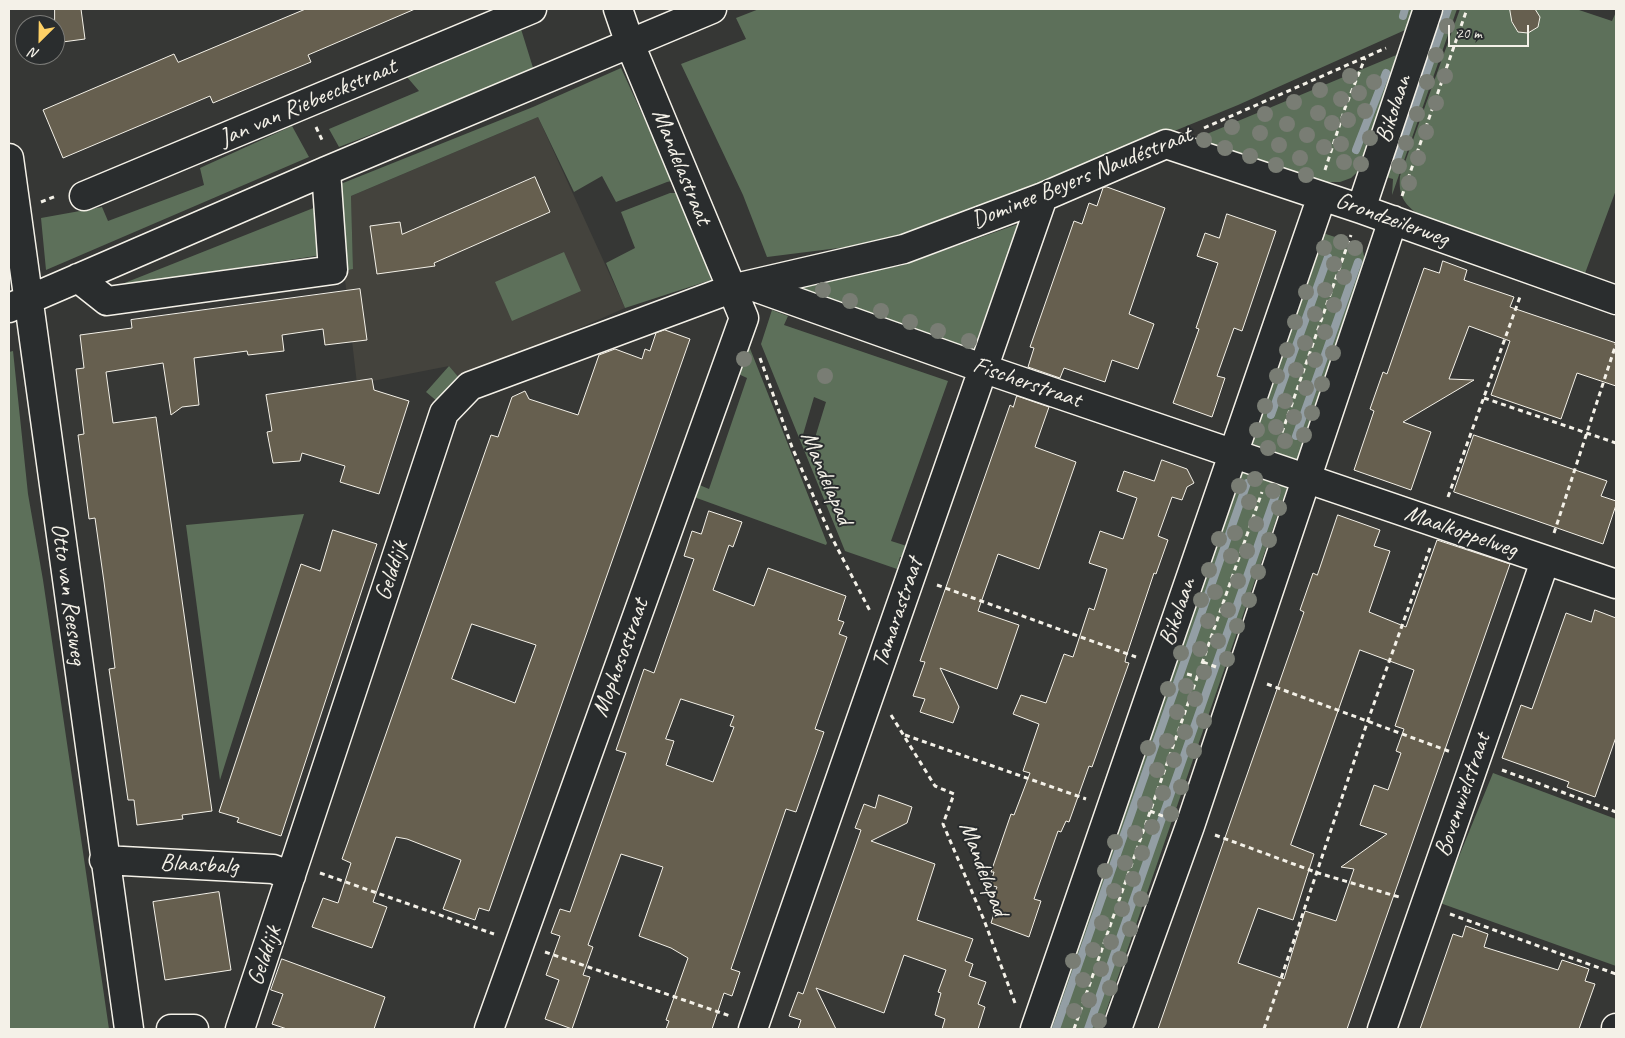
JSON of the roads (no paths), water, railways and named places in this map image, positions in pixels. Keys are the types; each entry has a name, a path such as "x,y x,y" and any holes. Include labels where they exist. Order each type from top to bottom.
{"street":[{"name":"Jan van Riebeeckstraat","path":"84,196 532,9"},
{"name":"Mandelastraat","path":"618,9 630,44 740,287"},
{"path":"19,304 326,171 712,9"},
{"name":"Bikolaan","path":"1361,208 1424,20"},
{"name":"Grondzeilerweg","path":"1166,144 1361,208 1616,300"},
{"name":"Dominee Beyers Naudéstraat","path":"740,287 904,249 1043,197 1166,144"},
{"name":"Otto van Reesweg","path":"9,158 17,213 19,304 129,1029"},
{"path":"78,278 106,301 333,270 326,171"},
{"name":"Bikolaan","path":"1027,1020 1110,807 1322,196"},
{"name":"Tamarastraat","path":"754,1029 982,368 1043,197"},
{"path":"1117,1029 1182,824 1241,674 1393,220"},
{"name":"Mophosostraat","path":"489,1029 744,318 740,287"},
{"name":"Fischerstraat","path":"740,287 1307,479"},
{"name":"Gelddijk","path":"240,1029 444,413 470,386 740,287"},
{"name":"Maalkoppelweg","path":"1307,479 1616,584"},
{"name":"Bovenwielstraat","path":"1382,1029 1545,561"},
{"name":"Blaasbalg","path":"104,860 273,868 291,876"},
{"path":"171,1029 194,1029"}],"waterway":[{"path":"1403,16 1405,9"},
{"path":"1397,159 1448,9"},
{"path":"1356,150 1386,73"},
{"path":"1271,415 1328,257"},
{"path":"1296,436 1358,262"},
{"path":"1056,1029 1247,483"},
{"path":"1088,1029 1276,494"}]}
